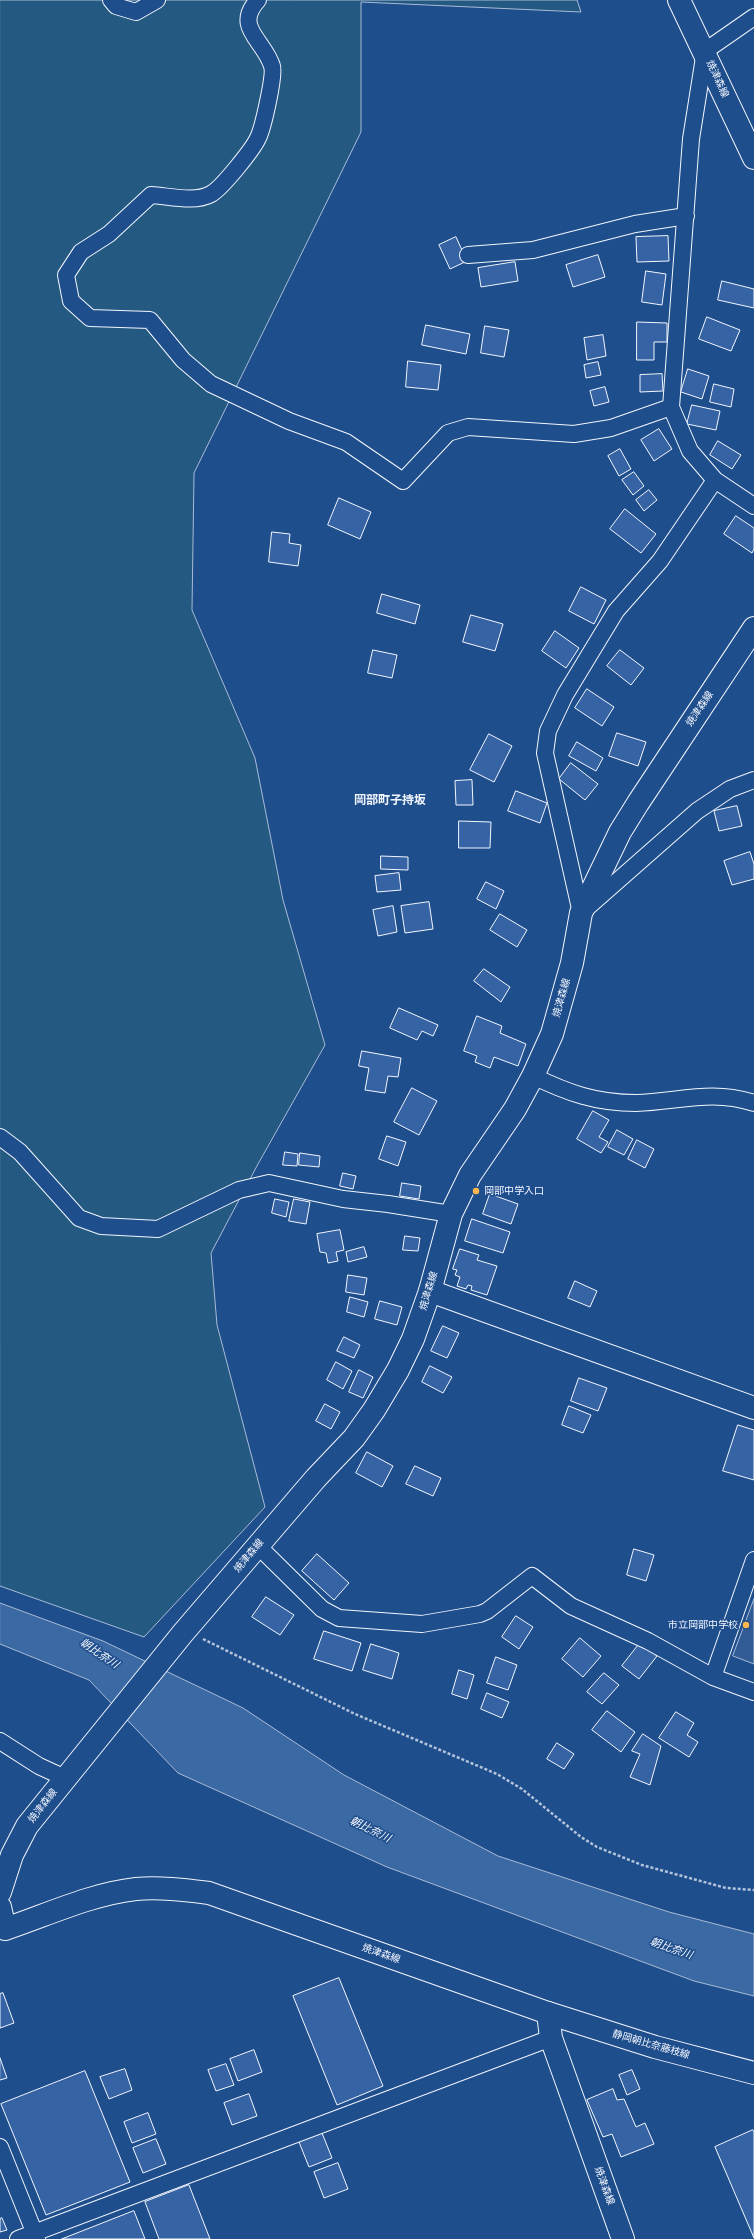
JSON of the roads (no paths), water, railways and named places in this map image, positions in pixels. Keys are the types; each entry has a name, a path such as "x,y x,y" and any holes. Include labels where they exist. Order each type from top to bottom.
{"main road":[{"name":"焼津森線","path":"678,0 704,51 754,158"},
{"name":"焼津森線","path":"0,1892 12,1855 27,1826 71,1770 193,1636 258,1546 354,1438 374,1410 398,1370 410,1345 430,1291 451,1214 470,1175 515,1109 533,1076 552,1034 572,963 581,913 620,832 754,628"},
{"path":"430,1291 754,1408"},
{"name":"焼津森線","path":"0,1907 2,1930 104,1895 136,1890 172,1888 208,1893 548,2013 551,2038 623,2239"},
{"name":"静岡朝比奈藤枝線","path":"548,2013 655,2047 754,2073"}],"street":[{"path":"111,0 116,6 136,12 157,0"},
{"path":"258,0 250,9 248,24 273,67 273,80 258,138 224,182 211,194 195,199 151,195 109,234 81,252 66,275 71,301 90,318 150,320 183,360 211,384 289,421 346,442 403,480 448,433 468,427 574,434 612,428 671,407"},
{"path":"754,17 704,51 691,139 671,407 690,451 716,480 754,506"},
{"path":"468,255 533,250 635,224 686,216"},
{"path":"716,480 660,561 616,611 565,695 548,731 545,753 581,913 697,810 730,790 754,780"},
{"path":"533,1076 567,1092 598,1101 636,1103 712,1095 754,1103"},
{"path":"0,1137 20,1152 79,1218 101,1226 158,1229 239,1190 269,1183 343,1200 388,1204 451,1214"},
{"path":"258,1546 322,1609 338,1618 422,1624 480,1614 487,1611 532,1576 571,1606 648,1641 713,1677 754,1692"},
{"path":"713,1677 754,1560"},
{"path":"0,1741 39,1766 71,1770"},
{"path":"18,2239 36,2236 551,2038"},
{"path":"0,2147 36,2236"}],"water":[{"name":"朝比奈川","path":"0,1603 103,1641 243,1708 344,1775 498,1856 669,1912 754,1934 754,1996 694,1981 387,1867 178,1773 89,1680 0,1644"}],"place":[{"name":"岡部中学入口","path":"476,1191"},
{"name":"市立岡部中学校","path":"746,1625"}],"district":[{"name":"岡部町子持坂","path":"390,801"}]}
